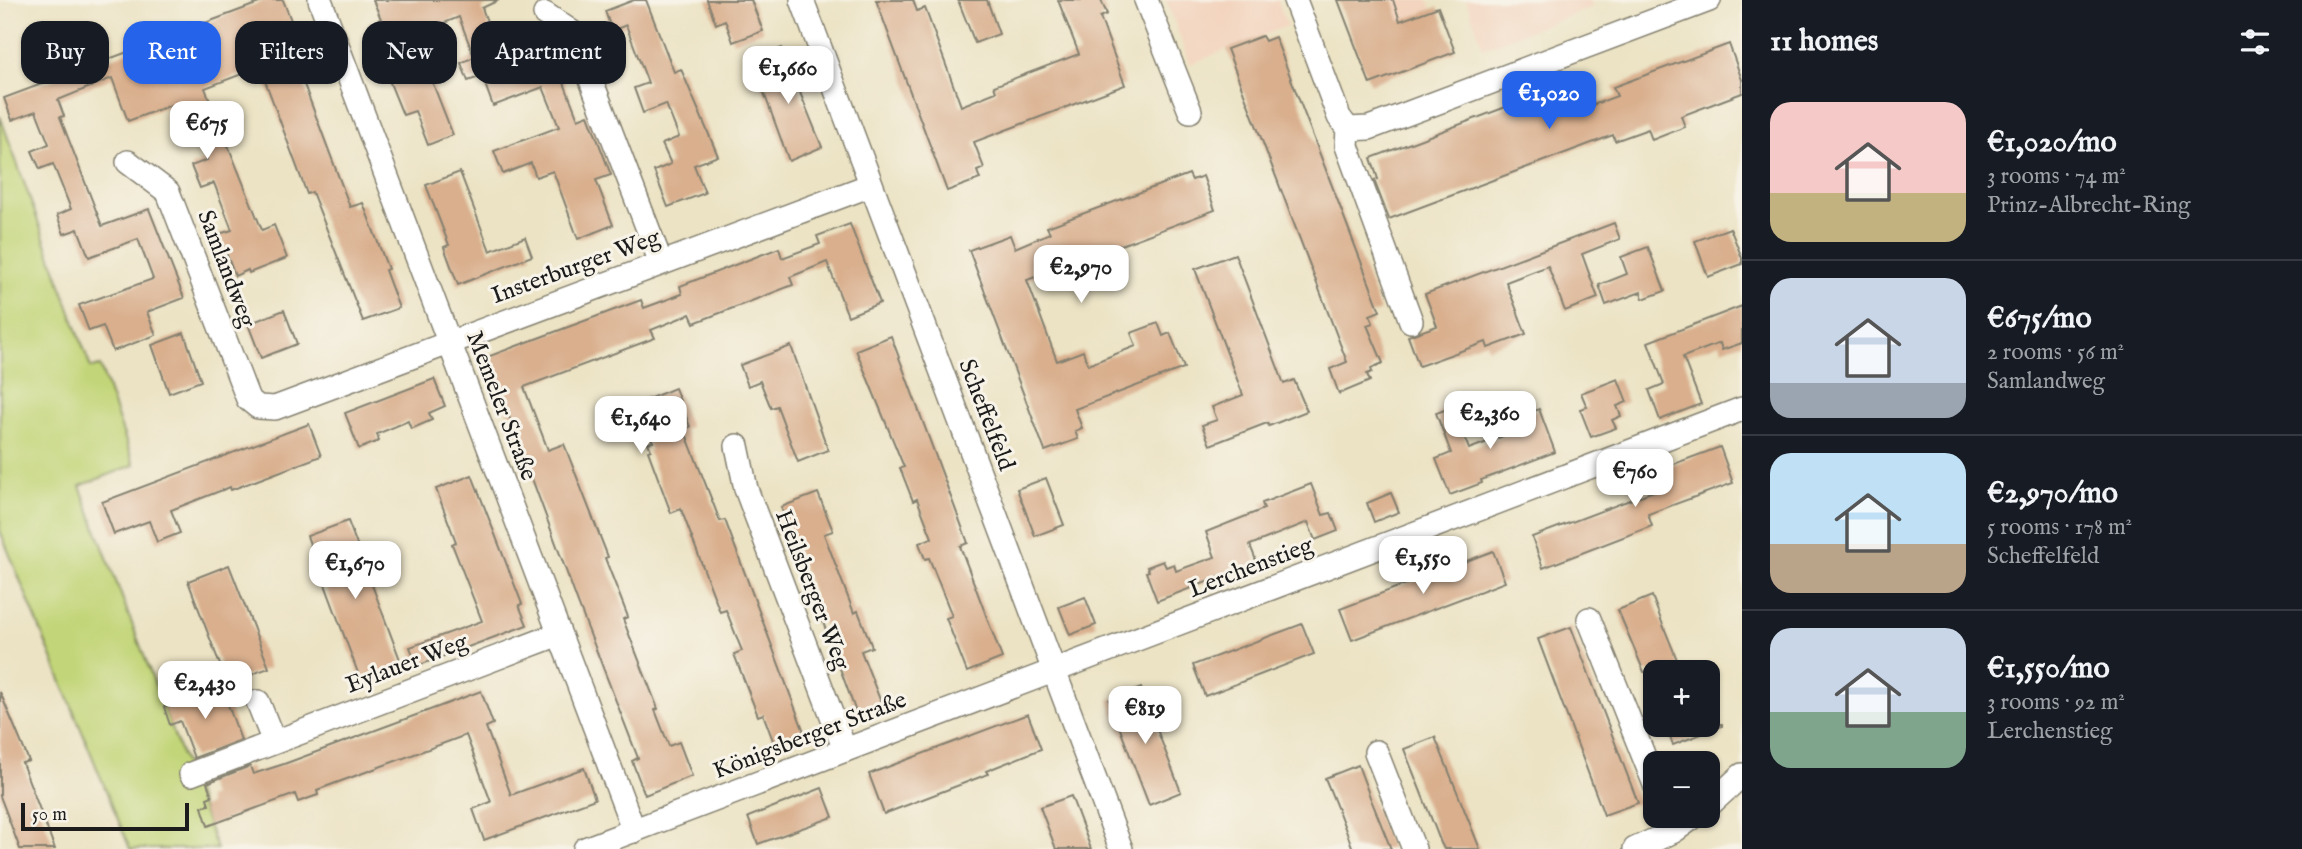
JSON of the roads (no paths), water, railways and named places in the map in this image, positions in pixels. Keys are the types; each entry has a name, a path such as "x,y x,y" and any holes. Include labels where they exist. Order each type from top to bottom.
{"street":[{"name":"Memeler Straße","path":"320,0 634,831"},
{"name":"Scheffelfeld","path":"802,0 1121,849"},
{"path":"1146,0 1190,111"},
{"path":"1295,0 1339,117 1348,129 1347,146 1411,321"},
{"path":"1348,129 1369,128 1709,0"},
{"path":"545,14 573,33 661,263"},
{"name":"Samlandweg","path":"128,162 168,192 248,399 258,407"},
{"name":"Insterburger Weg","path":"258,407 275,408 871,185"},
{"name":"Lerchenstieg","path":"1054,671 1742,409"},
{"name":"Heilsberger Weg","path":"737,446 746,489 845,750"},
{"path":"1589,619 1643,755"},
{"name":"Eylauer Weg","path":"191,774 559,634"},
{"name":"Königsberger Straße","path":"585,849 1054,671"},
{"path":"258,702 274,742"},
{"path":"1376,752 1414,849"},
{"path":"1720,795 1742,775"},
{"path":"1635,849 1663,828"}]}
